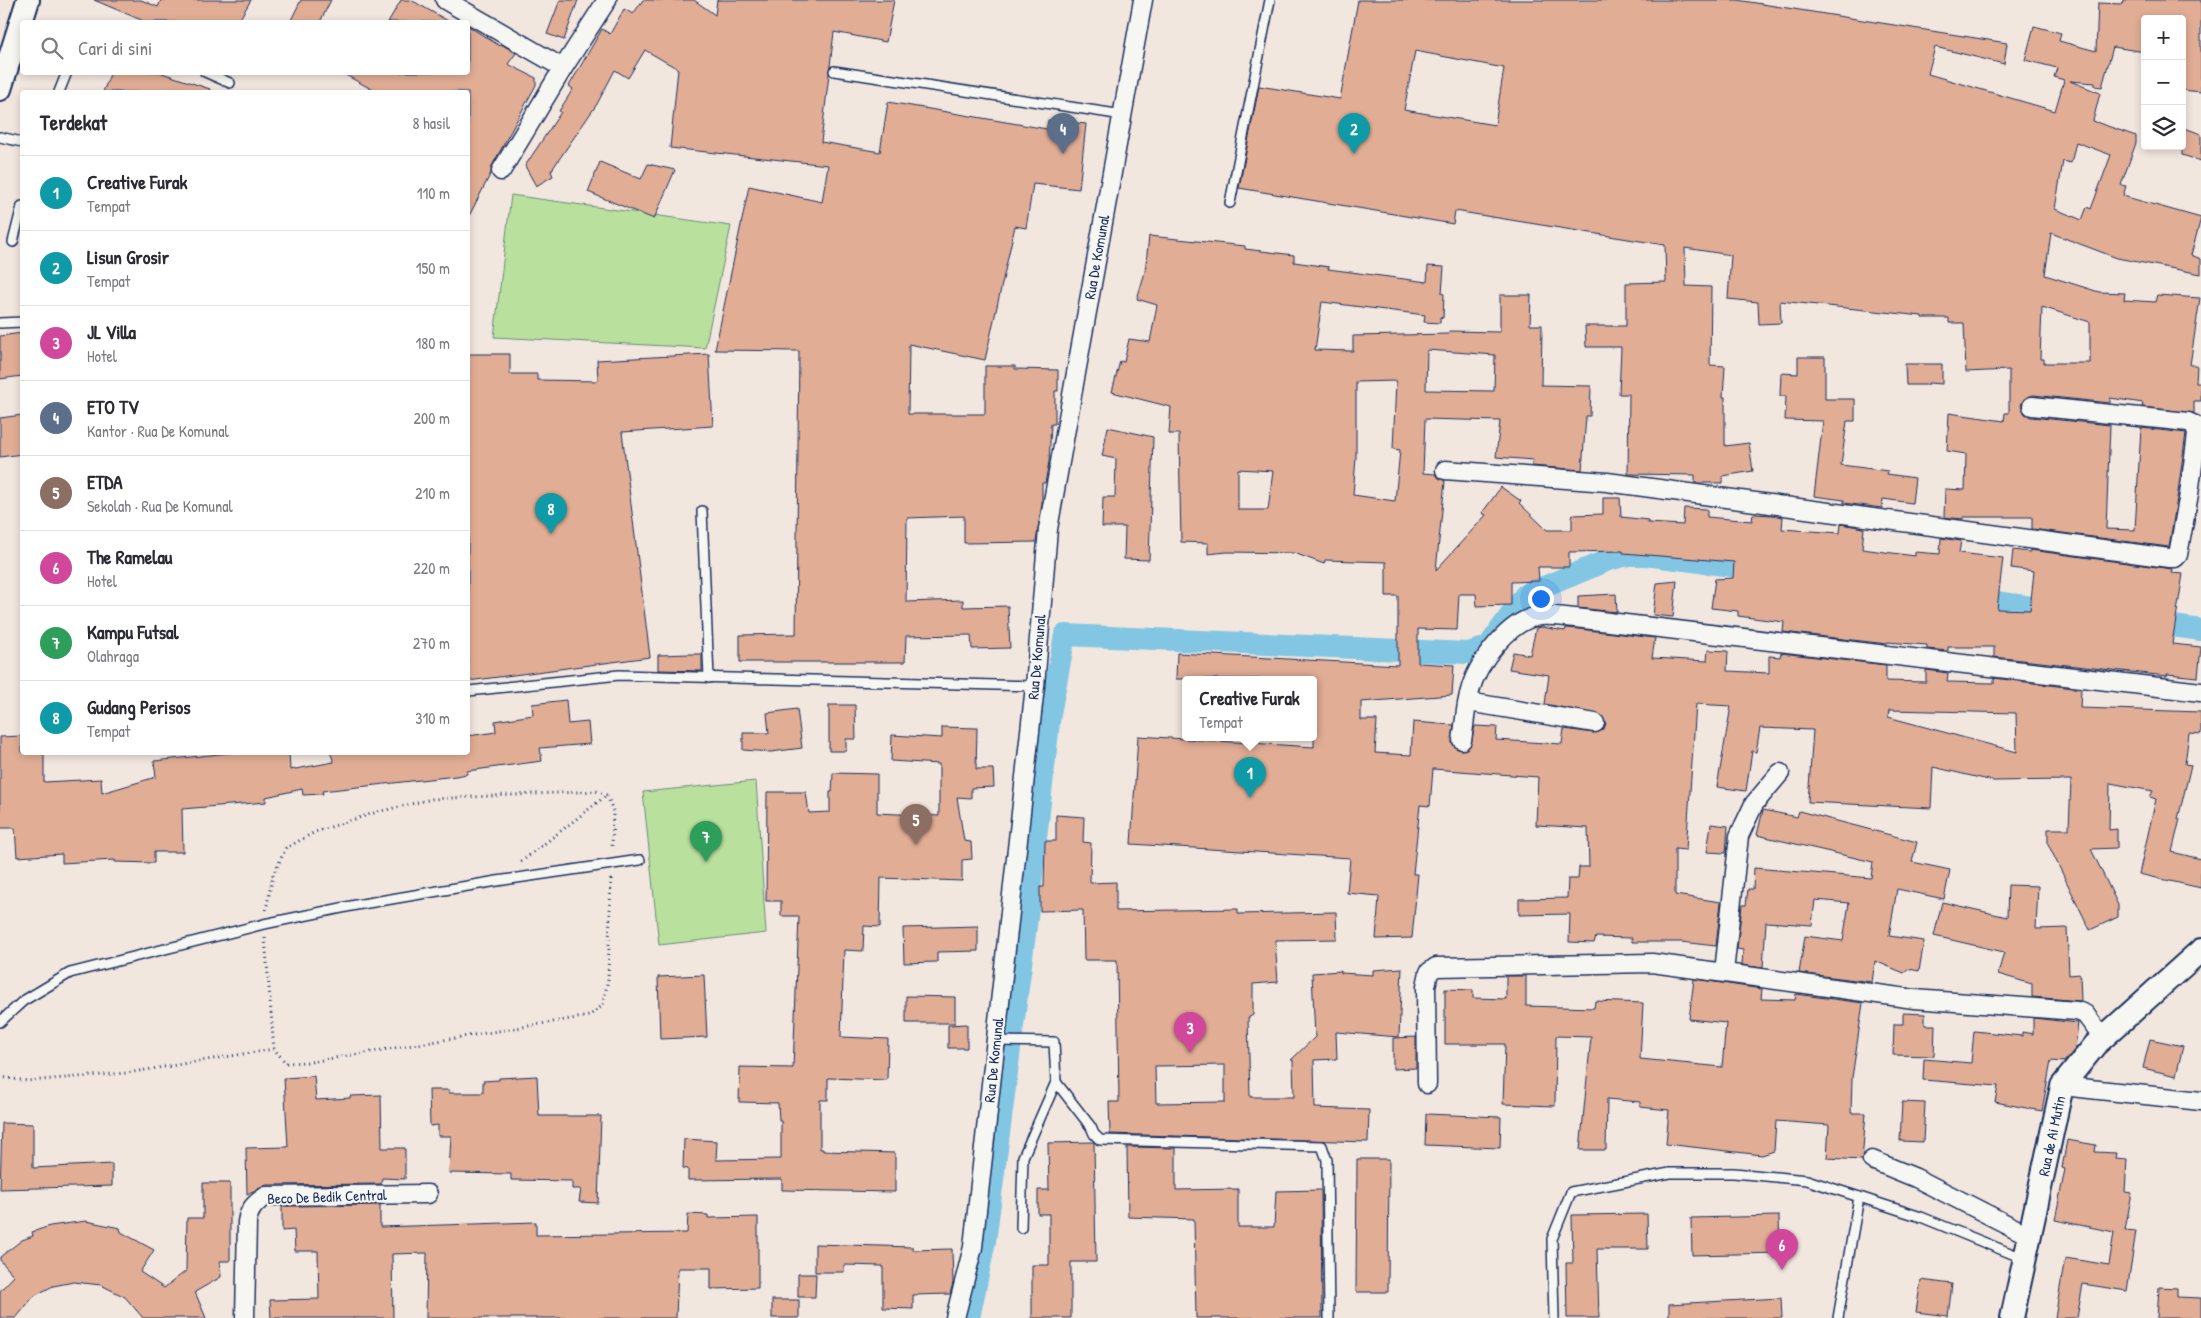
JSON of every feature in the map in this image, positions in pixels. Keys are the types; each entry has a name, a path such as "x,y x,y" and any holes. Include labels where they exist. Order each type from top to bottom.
{"street":[{"path":"21,20 28,0"},
{"path":"445,0 563,68"},
{"path":"501,171 563,68 607,0"},
{"name":"Rua De Komunal","path":"955,1318 973,1246 1035,686 1048,529 1143,0"},
{"path":"0,89 5,63 20,22"},
{"path":"1445,470 1606,482 2175,558 2178,555 2195,494 2197,435 2195,425 2188,422 2032,406"},
{"path":"1462,740 1470,691 1480,666 1496,645 1516,626 1539,616 1575,618 2201,692"},
{"path":"1468,702 1595,723"},
{"path":"1724,972 1739,836 1754,804 1780,773"},
{"name":"Rua de Ai Mutin","path":"2012,1318 2062,1086 2103,1038 2201,950"},
{"path":"1427,1084 1426,986 1428,972 1436,967 1652,963 1914,999 2077,1011 2085,1014 2103,1038"},
{"path":"2062,1086 2201,1101"},
{"path":"1872,1160 1916,1178 2030,1236"},
{"name":"Beco De Bedik Central","path":"246,1318 246,1222 249,1210 259,1200 266,1196 428,1194"}],"lane":[{"path":"1230,203 1270,0"},
{"path":"834,71 1123,115"},
{"path":"60,90 66,75"},
{"path":"212,75 230,83"},
{"path":"0,137 20,142"},
{"path":"13,242 20,214"},
{"path":"0,323 20,322"},
{"path":"702,511 709,678"},
{"path":"470,691 619,675 1035,686"},
{"path":"0,1022 23,1001 70,973 264,924 356,905 497,881 640,860"},
{"path":"996,1041 1054,1042 1056,1082 1023,1157 1021,1228"},
{"path":"1056,1082 1100,1140 1322,1146 1326,1151 1327,1160 1329,1318"},
{"path":"1554,1318 1552,1238 1571,1192 1670,1173 1734,1172 1807,1180 1921,1217 2025,1259"},
{"path":"1838,1318 1859,1197"}],"path":[{"path":"596,791 607,795 613,811 608,979 603,1005 589,1016 310,1062 286,1063 274,1049 264,924 273,875 286,848 315,832 377,812 432,799 596,791"},
{"path":"497,881 607,795"},
{"path":"0,1077 28,1081 127,1073 274,1049"}],"green space":[{"path":"511,195 731,226 705,348 494,337"},
{"path":"756,781 766,933 659,945 643,792"}],"building":[{"path":"94,0 141,0 158,7 161,0 251,0 239,20 141,20"},
{"path":"301,0 331,0 321,20 291,20"},
{"path":"401,0 411,0 446,20 389,20"},
{"path":"560,0 578,0 564,40 547,34"},
{"path":"643,0 694,0 715,15 717,0 894,0 886,42 834,32 821,142 880,152 888,102 1047,129 1048,120 1086,124 1079,189 1033,184 1026,228 1015,226 985,360 909,344 908,414 985,414 985,366 1015,366 1015,369 1058,370 1058,391 1055,391 1055,424 1051,424 1049,462 1045,483 1042,483 1042,504 1036,542 964,543 964,516 907,518 906,602 963,600 963,607 1008,606 1010,648 972,649 971,635 906,636 905,662 740,662 740,635 796,634 799,351 715,350 749,186 822,202 828,165 670,148 678,69 645,50 628,78 615,70 597,104 551,171 553,176 536,186 525,166 561,112 559,111 573,89 569,86 602,29 610,34 624,9 633,14"},
{"path":"1358,0 1737,0 2007,43 2004,64 1935,47 1928,74 2055,111 2064,80 2054,77 2057,68 2025,60 2034,26 2061,33 2059,41 2096,51 2098,3 2122,4 2123,0 2201,0 2201,92 2186,90 2186,15 2141,15 2141,51 2113,47 2102,87 2095,86 2095,83 2070,81 2100,93 2093,121 2136,136 2136,143 2121,185 2126,186 2123,196 2201,218 2191,255 2201,259 2201,274 2117,258 2051,233 2045,275 2099,292 2125,293 2124,300 2155,302 2157,295 2200,298 2190,365 2197,365 2196,383 2201,383 2201,401 2194,401 2194,413 2142,407 2143,403 2110,398 2110,403 2033,395 2024,399 2021,405 2025,414 2031,417 2110,425 2106,529 2135,530 2141,428 2186,433 2169,547 2032,529 2032,517 1963,517 1963,519 1944,517 1945,489 1965,490 1966,454 1947,451 1949,413 2004,421 2005,413 2009,413 2009,370 1966,372 1964,323 1949,323 1949,318 1922,318 1922,316 1780,301 1781,323 1759,324 1758,302 1728,299 1731,255 1685,248 1686,286 1711,287 1710,365 1725,366 1723,397 1725,397 1725,446 1749,443 1753,471 1723,476 1723,483 1695,483 1695,475 1628,474 1629,394 1619,394 1621,347 1586,347 1585,326 1626,326 1626,283 1666,282 1665,245 1455,211 1453,224 1239,188 1259,86 1340,99","holes":["1415,51 1504,68 1495,125 1404,110","2076,142 2111,155 2091,209 2087,207 2082,220 2055,209 2063,161 2071,163","2042,307 2090,322 2090,363 2044,363 2044,359 2040,359"]},
{"path":"470,27 500,46 501,44 516,53 508,64 536,78 536,85 492,166 491,173 470,214 470,90 373,90 346,75 470,75"},
{"path":"110,75 168,75 210,89 210,90 104,90"},
{"path":"2186,128 2201,134 2201,161 2182,155 2182,150 2186,150"},
{"path":"600,162 641,179 648,164 675,170 654,219 588,192"},
{"path":"1149,236 1245,246 1245,249 1294,255 1294,262 1329,267 1328,269 1427,282 1428,266 1444,267 1443,318 1440,317 1440,323 1424,322 1425,315 1322,302 1315,350 1353,351 1353,336 1449,334 1449,331 1500,332 1500,295 1531,295 1530,325 1542,325 1541,385 1591,386 1590,416 1586,416 1582,470 1532,466 1533,460 1496,457 1500,421 1425,419 1423,473 1435,474 1445,481 1436,570 1486,515 1482,513 1501,487 1521,501 1519,503 1547,530 1572,530 1572,515 1603,514 1603,498 1620,498 1621,517 1648,520 1648,523 1683,525 1684,508 1707,509 1707,517 1752,521 1753,514 1772,515 1783,517 1782,529 1840,533 1841,524 1864,528 1862,549 1915,556 1915,552 1940,554 1941,538 1961,541 1959,553 2003,558 1997,609 2030,610 2034,571 2011,568 2013,550 2030,552 2030,550 2172,569 2171,573 2183,574 2172,644 2201,647 2198,677 2167,674 2167,676 1994,657 1994,647 1948,647 1948,651 1927,649 1927,645 1887,642 1887,644 1783,632 1784,622 1738,616 1738,611 1711,608 1715,579 1733,578 1734,562 1623,553 1623,551 1569,552 1569,567 1538,567 1539,581 1511,582 1511,605 1477,606 1476,594 1459,594 1457,630 1418,629 1418,663 1454,665 1452,695 1361,702 1361,720 1377,720 1375,753 1411,755 1413,722 1454,725 1452,743 1461,750 1470,746 1475,726 1497,727 1496,740 1562,744 1564,729 1593,733 1603,730 1606,724 1601,715 1545,704 1549,675 1509,669 1513,652 1530,655 1536,628 1542,627 1565,631 1566,628 1579,629 1655,638 1652,658 1707,661 1708,650 1728,651 1727,671 1769,673 1769,656 1780,657 1781,653 1886,665 1886,681 1926,682 1926,670 1948,673 1947,682 1994,683 1994,678 2081,689 2080,708 2201,712 2201,734 2189,733 2185,764 2191,765 2172,852 2201,859 2201,888 2139,874 2156,799 2150,797 2153,791 2110,783 2109,830 2117,829 2117,848 2091,849 2118,905 2118,917 2090,930 2048,844 2048,829 2069,829 2071,780 1993,781 1933,767 1931,808 1808,802 1813,730 1760,728 1756,752 1752,751 1746,791 1717,787 1731,706 1696,704 1686,850 1675,849 1675,895 1721,902 1716,946 1681,942 1632,942 1632,938 1596,937 1594,943 1569,942 1570,914 1519,915 1519,899 1567,898 1568,879 1578,879 1579,867 1589,867 1588,828 1536,825 1538,777 1433,769 1430,806 1420,805 1413,874 1418,874 1412,938 1376,939 1379,896 1347,893 1350,858 1131,844 1138,736 1182,739 1182,741 1218,741 1314,747 1314,741 1317,741 1317,676 1182,676 1182,679 1176,679 1177,653 1398,665 1398,596 1386,596 1386,562 1325,560 1324,564 1294,553 1227,552 1208,554 1208,543 1181,542 1179,434 1169,434 1171,407 1112,392 1120,361 1124,362 1129,339 1150,342 1157,305 1137,299 1145,272","holes":["1427,350 1495,355 1494,391 1426,390","1396,381 1393,449 1400,450 1395,501 1353,495 1356,458 1356,382","1238,469 1273,471 1268,510 1238,510","1889,710 2016,713 2017,752 1888,717"]},
{"path":"20,333 20,376 0,379 0,336"},
{"path":"470,354 510,354 510,374 537,374 537,380 598,381 597,360 709,354 713,426 622,432 650,657 470,681"},
{"path":"1798,357 1825,357 1825,399 1855,399 1855,421 1847,421 1841,465 1888,471 1887,474 1915,478 1912,503 1883,499 1882,508 1844,503 1844,500 1814,496 1823,421 1785,420 1786,396 1780,396 1781,373 1798,374"},
{"path":"1905,364 1942,364 1942,384 1906,385"},
{"path":"20,415 20,454 0,457 0,418"},
{"path":"1108,427 1153,437 1149,560 1124,559 1125,527 1102,527 1103,497 1115,497 1116,459 1102,456"},
{"path":"1677,581 1673,617 1653,615 1657,583"},
{"path":"1616,594 1617,612 1578,608 1578,596"},
{"path":"702,654 702,671 658,670 658,655"},
{"path":"566,700 568,724 588,722 590,744 540,748 542,761 467,771 467,774 456,776 322,791 323,794 303,795 302,789 266,797 266,802 182,809 183,852 154,852 154,863 115,862 115,860 62,863 62,854 17,857 15,828 0,828 0,737 20,736 20,755 44,755 44,782 101,779 102,793 156,777 154,761 210,755 289,755 290,770 334,762 331,755 470,755 470,736 496,732 495,721 533,715 532,704"},
{"path":"829,705 855,705 856,739 846,739 846,751 829,751"},
{"path":"797,709 802,748 771,752 743,750 743,733 769,733 767,713"},
{"path":"942,727 977,728 976,769 993,769 994,787 971,788 971,798 957,797 964,841 971,842 972,859 962,860 962,881 881,878 880,927 864,926 863,951 844,950 841,1037 888,1039 887,1080 828,1078 828,1100 820,1100 820,1149 823,1149 823,1151 895,1153 895,1192 782,1190 782,1179 688,1180 688,1169 683,1168 684,1139 717,1141 716,1160 781,1159 781,1121 779,1121 778,1103 739,1102 740,1067 793,1068 799,916 781,916 781,901 766,901 767,792 806,792 809,813 830,812 830,792 832,792 833,773 877,774 877,813 939,816 939,764 891,761 892,735 942,738"},
{"path":"1763,810 1797,817 1799,811 1917,842 1912,862 1950,870 1944,899 1897,889 1889,936 1924,941 1919,971 1909,969 1904,973 1875,961 1872,982 1799,973 1805,936 1843,941 1849,903 1815,900 1812,925 1766,922 1763,968 1742,965 1743,950 1737,949 1742,905 1746,905 1748,889 1753,889 1754,868 1871,878 1873,862 1757,835"},
{"path":"1056,815 1084,817 1083,842 1091,843 1090,883 1116,882 1116,911 1238,909 1238,914 1336,912 1337,939 1275,940 1278,982 1253,984 1253,1015 1248,1018 1250,1097 1294,1097 1293,1060 1291,1060 1315,1037 1312,973 1341,971 1341,973 1373,975 1373,970 1402,968 1399,1037 1336,1032 1337,1059 1314,1060 1315,1108 1369,1110 1368,1142 1110,1134 1109,1102 1119,1102 1117,960 1084,960 1083,910 1040,911 1040,887 1044,887 1045,841 1056,841","holes":["1225,1065 1225,1102 1156,1103 1155,1066"]},
{"path":"1711,824 1728,826 1726,853 1707,852"},
{"path":"2008,885 2038,886 2036,929 2067,928 2069,975 2080,974 2081,1001 2032,997 2032,984 1998,974 2004,952 1934,936 1942,902 2007,917"},
{"path":"978,926 978,951 937,952 937,962 904,963 903,928"},
{"path":"704,975 707,1037 660,1039 658,977"},
{"path":"1506,976 1526,976 1526,1006 1594,1008 1595,1001 1643,1003 1640,1059 1722,1067 1726,1023 1689,1019 1694,979 1762,989 1761,999 1795,1000 1796,994 1863,1003 1852,1078 1851,1113 1866,1113 1862,1160 1827,1158 1829,1125 1776,1121 1774,1151 1762,1155 1666,1144 1669,1110 1640,1107 1640,1102 1607,1099 1606,1150 1580,1150 1591,1037 1556,1036 1555,1106 1503,1104 1505,1044 1445,1044 1445,989 1473,990 1473,998 1506,999"},
{"path":"906,996 955,997 955,1023 906,1023"},
{"path":"1903,1013 1925,1014 1925,1025 1935,1025 1934,1056 1893,1055 1894,1024 1903,1024"},
{"path":"2033,1018 2078,1023 2075,1049 2064,1062 2051,1061 2042,1111 1995,1102 1998,1086 1923,1080 1924,1059 1971,1063 1974,1031 2022,1036 2022,1032 2033,1034"},
{"path":"967,1024 967,1048 948,1048 948,1025"},
{"path":"1416,1037 1416,1068 1393,1069 1393,1038"},
{"path":"2150,1039 2183,1046 2176,1076 2143,1068"},
{"path":"314,1076 316,1100 381,1095 382,1148 405,1148 405,1179 382,1178 381,1184 266,1185 247,1194 246,1148 288,1147 284,1078"},
{"path":"537,1076 539,1116 601,1116 598,1203 579,1202 581,1189 572,1189 572,1181 511,1180 511,1174 449,1173 451,1136 438,1136 438,1125 430,1126 429,1090 449,1090 449,1093 483,1093 483,1081 499,1080 499,1078"},
{"path":"1902,1102 1925,1103 1923,1142 1900,1141"},
{"path":"1426,1114 1501,1117 1500,1148 1425,1145"},
{"path":"2,1123 33,1124 33,1168 112,1164 112,1186 0,1189"},
{"path":"2067,1140 2096,1145 2095,1152 2116,1153 2115,1158 2127,1159 2125,1192 2132,1193 2125,1230 2136,1231 2127,1291 2083,1284 2077,1318 2055,1318 2065,1258 2109,1265 2114,1232 2055,1220 2065,1169 2062,1168"},
{"path":"1094,1142 1096,1262 1071,1262 1071,1318 1032,1318 1032,1265 1049,1265 1049,1214 1038,1214 1038,1190 1049,1190 1048,1143"},
{"path":"1127,1147 1176,1148 1176,1190 1238,1189 1238,1227 1274,1227 1276,1191 1321,1190 1322,1318 1196,1318 1194,1219 1128,1217"},
{"path":"1357,1159 1389,1159 1388,1292 1356,1292"},
{"path":"203,1183 230,1183 230,1261 220,1261 221,1277 195,1292 206,1318 143,1318 125,1297 101,1285 74,1282 53,1286 34,1296 16,1318 0,1318 0,1291 14,1276 0,1260 0,1257 22,1240 33,1236 32,1232 50,1226 86,1221 120,1228 121,1232 154,1250 140,1272 164,1288 186,1271 187,1218 203,1218"},
{"path":"380,1205 380,1227 536,1222 536,1235 687,1233 688,1214 708,1215 708,1218 758,1217 758,1288 711,1289 711,1268 678,1268 676,1318 426,1318 427,1253 392,1254 393,1318 271,1318 270,1300 319,1299 318,1251 295,1251 294,1230 282,1231 282,1206"},
{"path":"1647,1214 1648,1249 1597,1249 1599,1318 1567,1318 1566,1263 1573,1263 1572,1215"},
{"path":"1779,1216 1780,1253 1692,1255 1691,1218"},
{"path":"815,1244 913,1247 913,1250 952,1249 953,1283 950,1294 913,1295 913,1309 883,1308 883,1266 844,1265 844,1272 815,1272"},
{"path":"798,1274 816,1274 815,1297 798,1297"},
{"path":"1921,1280 1952,1284 1948,1316 1916,1312"},
{"path":"2159,1287 2177,1288 2177,1297 2201,1298 2201,1318 2157,1318"},
{"path":"1781,1298 1782,1318 1669,1318 1669,1304"},
{"path":"772,1300 799,1300 799,1318 772,1318"}],"waterway":[{"path":"969,1318 985,1241 1026,926 1050,714 1065,635 1468,653 1488,647 1525,595 1608,560 1628,555 1645,555 1764,570"},
{"path":"1967,598 2061,611"},
{"path":"2145,622 2201,630"}],"place":[{"name":"ETO TV","path":"1063,154"},
{"name":"Lisun Grosir","path":"1354,154"},
{"name":"Gudang Perisos","path":"551,534"},
{"name":"Creative Furak","path":"1250,798"},
{"name":"ETDA","path":"916,845"},
{"name":"Kampu Futsal","path":"706,862"},
{"name":"JL Villa","path":"1190,1053"},
{"name":"The Ramelau","path":"1782,1270"}]}
